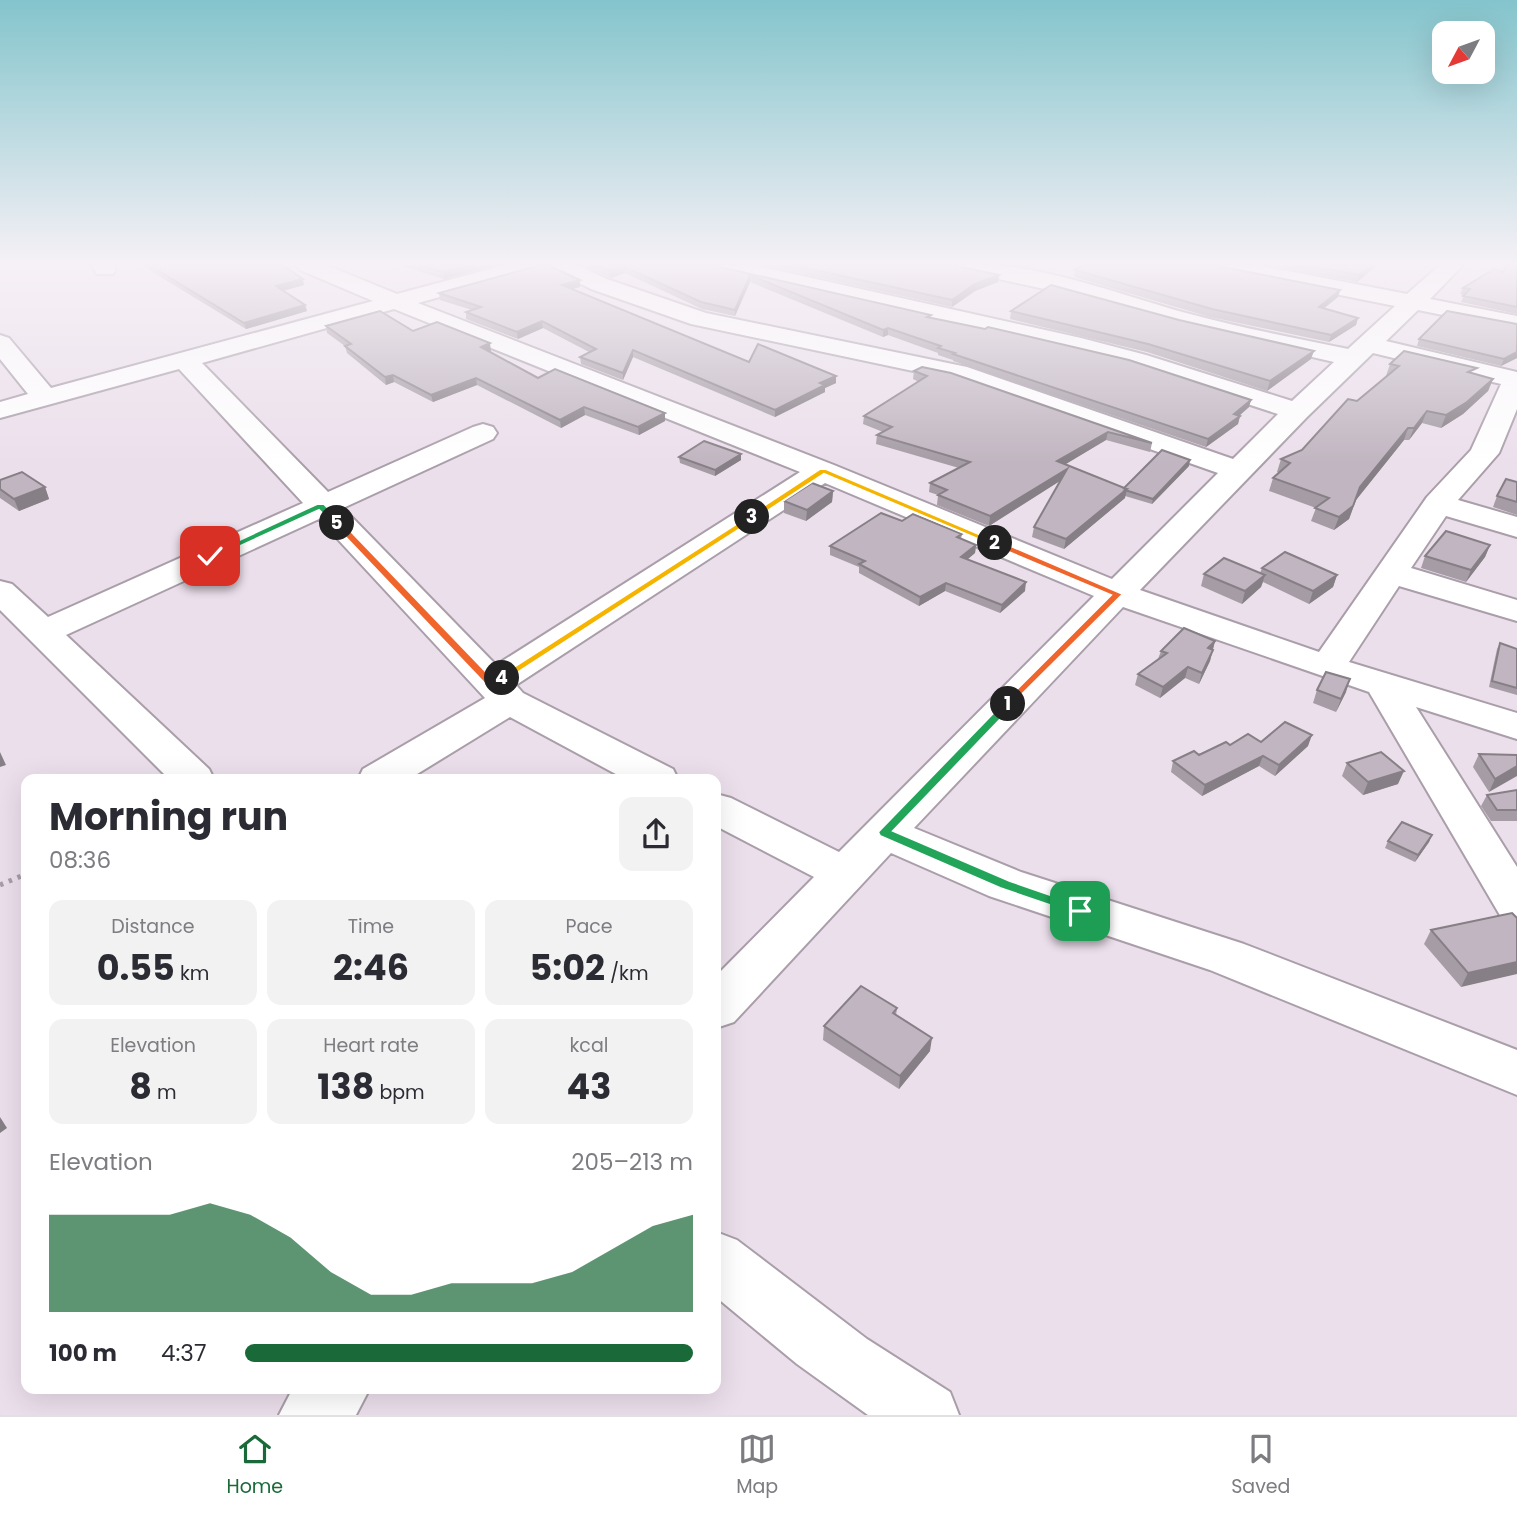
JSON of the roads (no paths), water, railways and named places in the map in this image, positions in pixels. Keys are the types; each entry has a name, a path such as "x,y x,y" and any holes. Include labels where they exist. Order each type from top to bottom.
{"street":[{"path":"0,410 288,331"},
{"path":"469,331 823,471 1118,594 1326,667 1517,726"},
{"path":"757,331 958,373 1240,471"},
{"path":"1020,331 1137,360 1297,411"},
{"path":"1245,331 1517,380 1495,455 1438,504 1326,667"},
{"path":"721,1003 884,832 1297,411 1381,331"},
{"path":"0,343 45,397"},
{"path":"184,359 500,692 649,774"},
{"path":"44,632 483,433"},
{"path":"385,774 823,471"},
{"path":"1438,504 1517,527"},
{"path":"1392,573 1517,611"},
{"path":"0,591 189,774"},
{"path":"1382,683 1517,905"},
{"path":"721,811 845,874"},
{"path":"884,832 1005,884 1227,957 1517,1073"},
{"path":"721,1264 814,1339 886,1391 927,1415"},
{"path":"311,1415 332,1394"}]}
